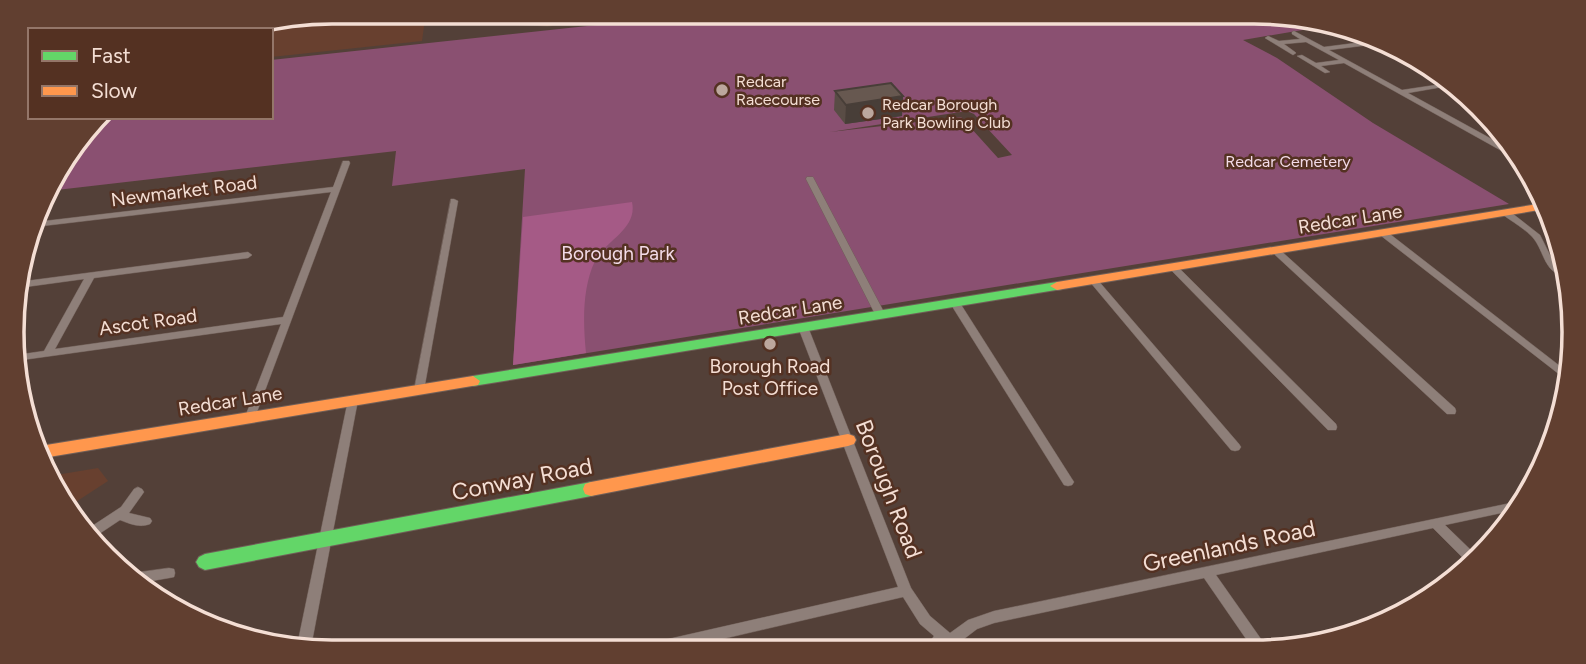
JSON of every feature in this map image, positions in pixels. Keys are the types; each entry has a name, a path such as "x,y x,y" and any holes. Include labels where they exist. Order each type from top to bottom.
{"main road":[{"name":"Redcar Lane","path":"48,451 1535,207"},
{"name":"Conway Road","path":"205,562 848,440"}],"street":[{"path":"1294,33 1498,145"},
{"path":"1268,38 1327,72"},
{"path":"1278,43 1306,40"},
{"path":"1324,49 1362,44"},
{"path":"1315,65 1346,61"},
{"path":"1402,92 1439,86"},
{"path":"250,417 346,163"},
{"path":"810,179 880,314"},
{"name":"Newmarket Road","path":"44,224 336,189"},
{"path":"419,390 454,201"},
{"path":"1505,212 1537,237 1548,260 1555,267"},
{"path":"1383,233 1559,370"},
{"path":"1276,251 1451,411"},
{"path":"28,284 248,255"},
{"path":"1174,268 1332,427"},
{"path":"47,354 91,275"},
{"path":"1093,280 1235,447"},
{"path":"955,303 1069,482"},
{"name":"Ascot Road","path":"25,357 285,320"},
{"name":"Borough Road","path":"803,327 906,591 915,608 947,640"},
{"path":"306,638 353,400"},
{"path":"97,530 120,514 138,492"},
{"name":"Greenlands Road","path":"954,640 974,624 994,617 1507,508"},
{"path":"120,514 133,520 146,521"},
{"path":"1435,523 1466,554"},
{"path":"1207,572 1255,640"},
{"path":"146,577 169,573"},
{"path":"690,640 906,591"}],"shaded area":[{"path":"424,24 422,41 273,57 273,30 292,27"},
{"path":"632,202 633,211 626,227 600,254 591,271 584,306 586,353 513,365 523,217"},
{"path":"98,468 108,481 75,502 60,474"}],"green space":[{"path":"606,24 1254,24 1308,29 1243,40 1277,58 1373,123 1509,204 513,365 525,169 392,186 396,151 60,190 76,161 111,119 273,119 273,60","holes":["967,111 974,114 1012,155 998,158 961,117 830,132"]}],"building":[{"path":"891,83 903,96 846,105 835,91"}],"traffic: fast":[{"path":"473,381 1057,286"},
{"path":"205,562 591,489"}],"traffic: slow":[{"path":"1057,286 1535,208"},
{"path":"48,451 473,381"},
{"path":"591,489 848,440"}],"place":[{"name":"Redcar Racecourse","path":"722,90"},
{"name":"Redcar Borough Park Bowling Club","path":"868,113"},
{"name":"Borough Road Post Office","path":"770,344"}],"park label":[{"name":"Redcar Cemetery","path":"1288,161"},
{"name":"Borough Park","path":"618,253"}]}
